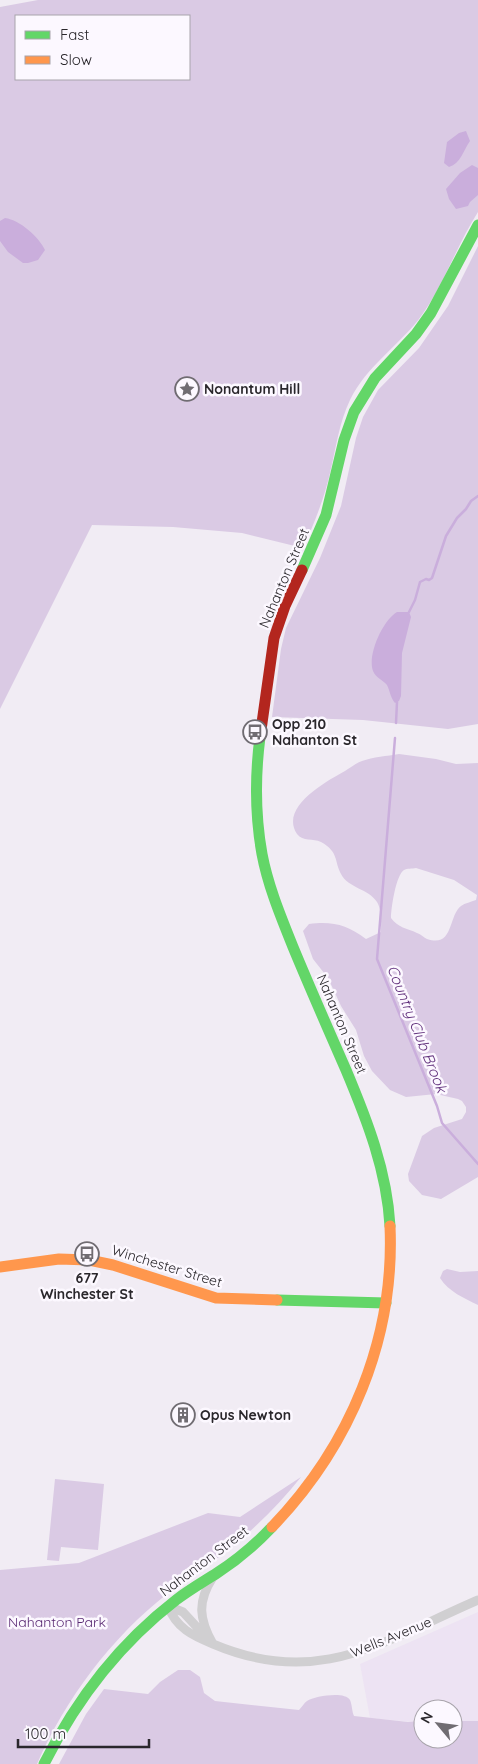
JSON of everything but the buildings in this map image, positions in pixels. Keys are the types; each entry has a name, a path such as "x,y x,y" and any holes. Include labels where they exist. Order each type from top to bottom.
{"main road":[{"name":"Nahanton Street","path":"44,1764 64,1725 91,1686 133,1638 186,1592 244,1552 275,1524 302,1493 331,1452 352,1415 367,1377 378,1340 386,1303 390,1261 390,1230 382,1173 366,1119 268,882 257,825 255,794 256,761 276,629 288,598 312,552 325,519 352,415 369,384 414,337 438,303 478,225"},
{"name":"Winchester Street","path":"0,1266 59,1259 89,1260 114,1265 216,1298 386,1303"}],"street":[{"path":"213,1644 203,1624 201,1606 207,1587 216,1573"},
{"name":"Wells Avenue","path":"168,1606 186,1614 213,1644 244,1656 297,1662 326,1660 354,1654 478,1600"}],"shaded area":[{"path":"466,131 470,141 459,160 449,167 444,163 447,142 459,133"},
{"path":"472,165 478,168 478,195 468,206 456,209 449,199 446,189 460,173"},
{"path":"5,218 11,219 23,226 42,245 45,250 38,260 23,263 8,252 0,241 0,221"},
{"path":"397,612 409,612 411,617 402,653 401,696 399,701 395,703 387,685 373,671 372,656 374,647 386,622"},
{"path":"478,1612 478,1729 463,1728 463,1699 413,1699 413,1722 370,1718 360,1664"}],"green space":[{"path":"38,0 478,0 478,212 428,306 410,329 364,377 350,400 340,427 325,492 303,548 242,533 173,527 92,525 0,709 0,7"},
{"path":"478,246 478,724 448,729 363,720 272,717 281,649 286,628 320,558 341,506 356,438 363,417 378,390 419,348 448,306"},
{"path":"399,754 456,764 478,763 478,1177 441,1199 422,1195 409,1181 408,1174 422,1136 434,1128 462,1119 466,1112 466,1107 458,1099 436,1094 406,1097 390,1090 372,1071 364,1056 356,1030 341,1006 328,978 313,959 303,931 309,924 325,923 346,927 366,939 381,932 379,905 377,902 369,894 344,879 331,849 321,842 305,839 297,834 293,824 294,814 317,788 360,762 371,758","holes":["416,868 454,880 477,895 476,900 461,906 449,930 442,939 436,941 427,939 400,926 391,918 396,885 404,870"]},
{"path":"447,1269 460,1272 478,1271 478,1305 457,1294 444,1283 440,1278 443,1271"},
{"name":"Nahanton Park","path":"301,1477 274,1508 244,1536 216,1559 167,1594 127,1630 76,1693 37,1764 0,1764 0,1570 79,1563 208,1513 240,1517"},
{"path":"55,1479 104,1484 98,1550 61,1547 59,1561 47,1560"},
{"path":"178,1670 190,1670 200,1677 204,1693 215,1701 299,1710 311,1699 330,1695 347,1697 350,1700 354,1716 413,1722 413,1749 463,1749 463,1721 478,1721 478,1764 59,1764 86,1714 104,1689 148,1694 160,1682"}],"waterway":[{"name":"Country Club Brook","path":"409,612 415,600 420,582 432,578 446,536 457,518 471,501 478,496"},
{"name":"Country Club Brook","path":"396,723 397,702"},
{"name":"Country Club Brook","path":"395,738 377,959 437,1106 442,1123 478,1164"}],"traffic: fast":[{"path":"302,570 326,515 344,440 354,412 375,378 416,334 431,313 478,225"},
{"path":"260,737 257,766 257,810 262,854 268,878 293,947 346,1070 375,1146 385,1185 390,1226"},
{"path":"277,1300 386,1303"},
{"path":"44,1764 85,1696 101,1674 136,1635 176,1600 253,1546 272,1527"}],"traffic: slow":[{"path":"272,1527 300,1495 324,1462 345,1426 362,1388 375,1350 385,1309 390,1268 390,1226"},
{"path":"0,1267 59,1259 89,1260 113,1265 216,1298 277,1300"}],"traffic: jam":[{"path":"260,737 274,638 285,606 302,570"}],"place":[{"name":"Nonantum Hill","path":"187,389"},
{"name":"Opp 210 Nahanton St","path":"255,732"},
{"name":"677 Winchester St","path":"87,1254"},
{"name":"Opus Newton","path":"183,1415"}]}
